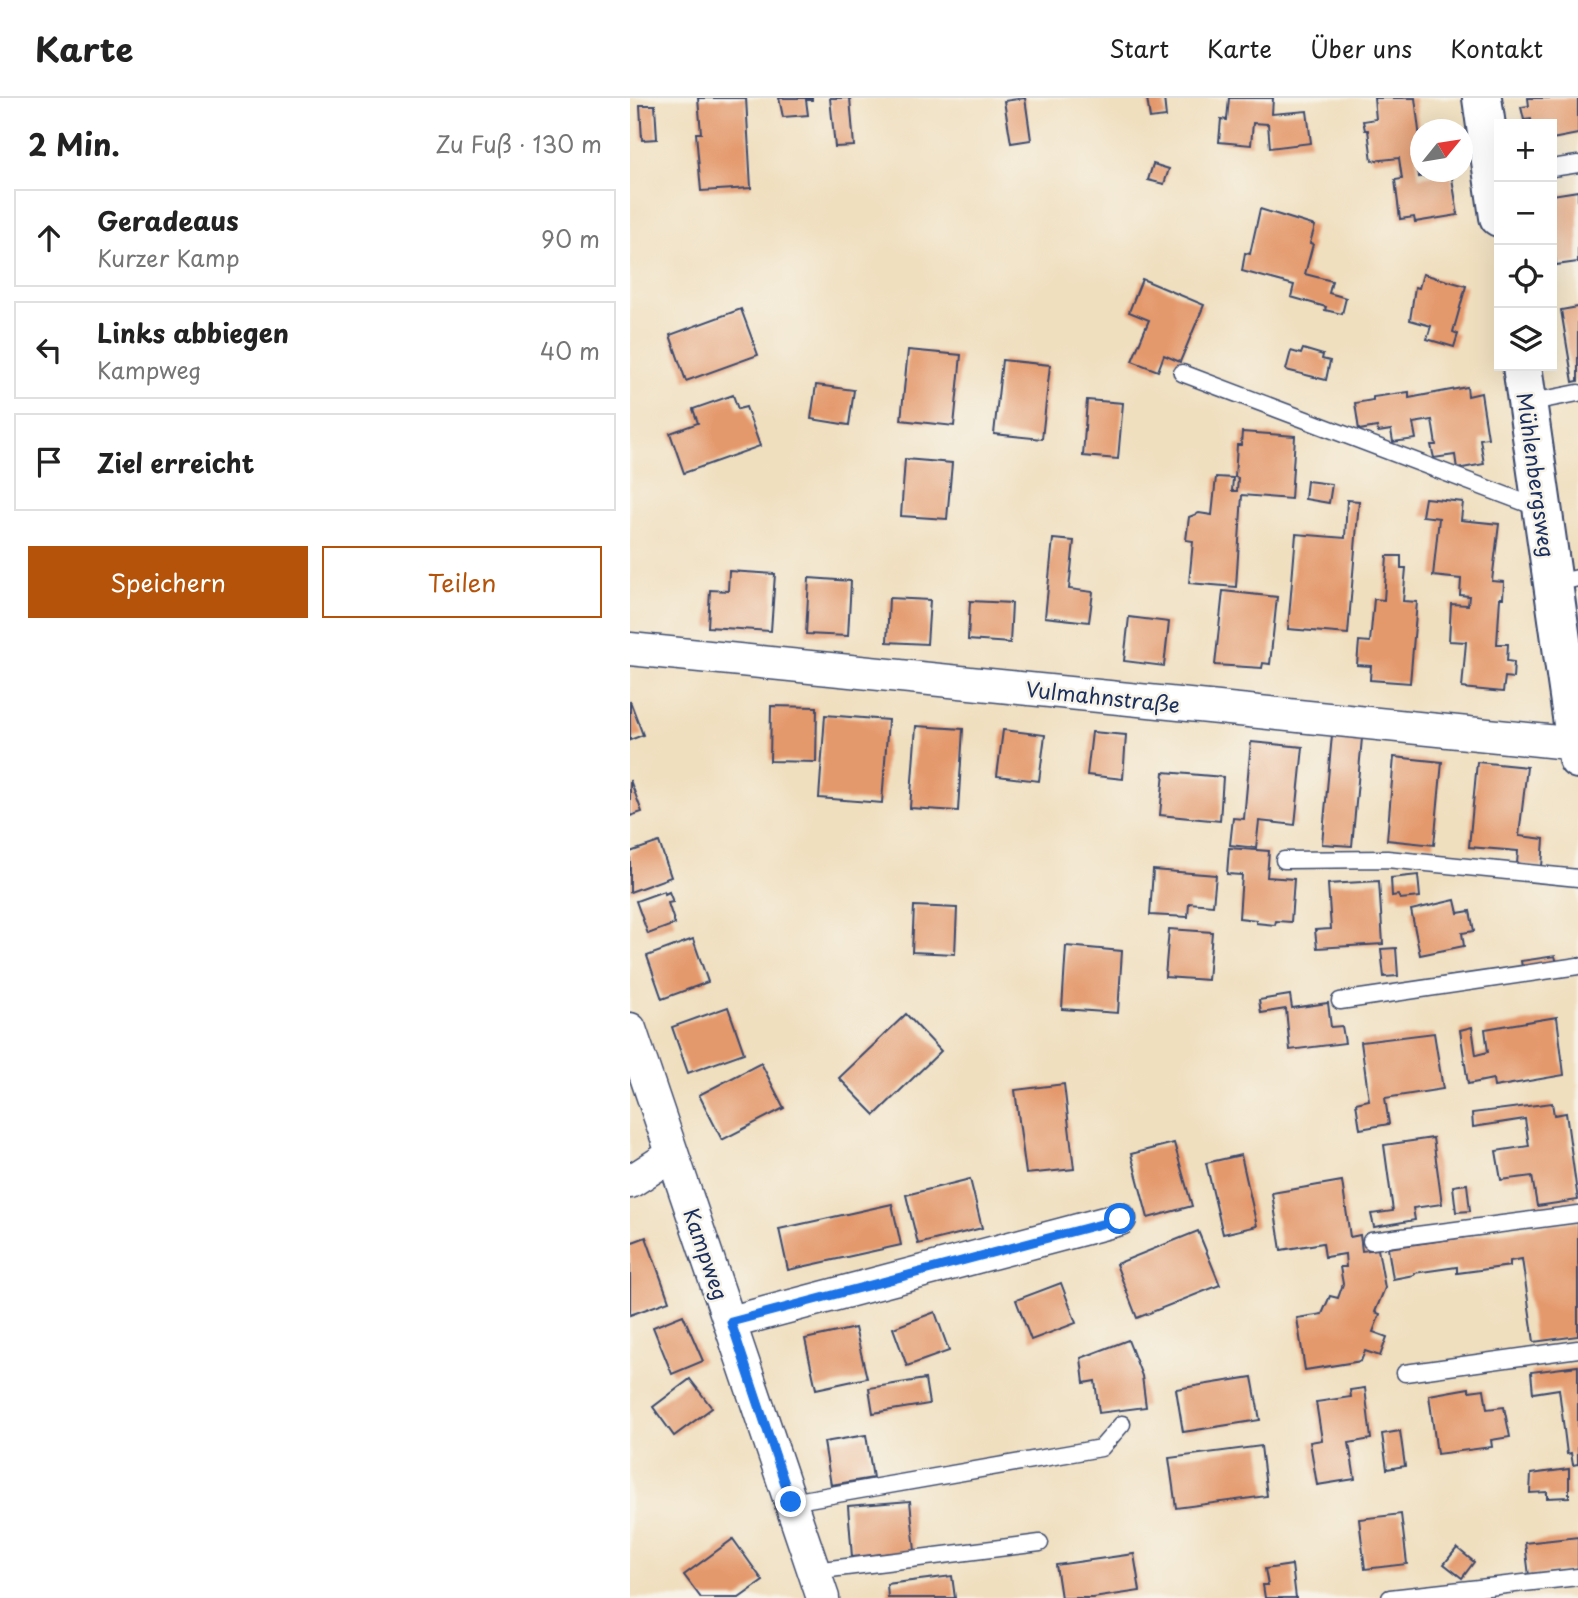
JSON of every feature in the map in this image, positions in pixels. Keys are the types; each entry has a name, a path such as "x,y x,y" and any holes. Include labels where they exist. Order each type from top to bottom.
{"street":[{"path":"1482,98 1494,165"},
{"name":"Mühlenbergsweg","path":"1523,371 1542,509 1565,581 1577,749"},
{"name":"Vulmahnstraße","path":"630,649 1577,749"},
{"name":"Kampweg","path":"630,1029 791,1502 814,1588"},
{"path":"630,1182 672,1155"},
{"path":"731,1322 1120,1219"}],"lane":[{"path":"1557,167 1578,164"},
{"path":"1182,373 1542,509"},
{"path":"1527,403 1578,393"},
{"path":"1284,860 1387,859 1578,878"},
{"path":"1340,1001 1578,966"},
{"path":"1371,1241 1578,1214"},
{"path":"1405,1373 1578,1349"},
{"path":"791,1502 1101,1448 1122,1424"},
{"path":"814,1588 1040,1543"},
{"path":"1390,1598 1578,1577"}],"building":[{"path":"698,98 746,98 751,188 701,191 696,133 701,133"},
{"path":"779,98 812,98 806,100 808,115 783,117"},
{"path":"830,98 850,98 854,146 835,147"},
{"path":"1025,98 1031,140 1011,143 1004,101"},
{"path":"1147,98 1164,98 1166,117 1150,119"},
{"path":"1229,98 1273,98 1272,114 1307,111 1311,143 1270,148 1268,124 1253,123 1251,145 1219,142 1221,119 1227,120"},
{"path":"1374,98 1415,98 1418,119 1410,119 1410,182 1453,182 1458,215 1415,222 1414,217 1400,219 1395,180 1402,179 1399,158 1372,161 1368,130 1365,130 1363,121 1376,119"},
{"path":"1528,98 1578,98 1578,134 1557,138 1557,119 1524,119 1521,107 1529,106"},
{"path":"640,105 655,105 657,139 642,140"},
{"path":"1153,164 1169,169 1164,184 1148,180"},
{"path":"1578,191 1578,262 1557,265 1557,194"},
{"path":"1260,209 1315,226 1305,274 1332,281 1329,293 1346,298 1342,314 1291,297 1294,285 1242,271 1245,253 1250,254"},
{"path":"1423,274 1466,286 1453,332 1458,334 1454,347 1427,339 1431,326 1410,320 1415,287 1419,288"},
{"path":"1142,279 1204,305 1180,362 1164,355 1158,371 1132,361 1149,320 1129,312"},
{"path":"1578,307 1578,381 1573,382 1561,310"},
{"path":"741,309 758,355 686,381 670,335"},
{"path":"1303,349 1323,355 1322,359 1330,361 1326,380 1286,370 1291,351 1301,354"},
{"path":"908,350 961,355 954,426 901,420"},
{"path":"1002,360 1050,365 1042,439 994,434"},
{"path":"816,385 854,390 849,425 811,419"},
{"path":"1467,387 1468,396 1481,393 1488,438 1480,439 1484,464 1457,469 1455,455 1434,458 1431,445 1436,445 1432,420 1413,423 1416,439 1393,442 1391,430 1378,432 1377,427 1359,430 1355,403 1373,400 1373,397 1409,392 1409,398"},
{"path":"733,395 738,409 746,407 760,446 684,473 670,433 698,423 693,409"},
{"path":"1087,400 1123,403 1118,459 1083,456"},
{"path":"1242,432 1295,436 1291,499 1242,495 1236,587 1189,583 1193,541 1186,540 1189,517 1199,513 1212,515 1216,477 1233,478 1232,491 1237,491 1237,445 1241,445"},
{"path":"905,459 952,463 947,519 901,516"},
{"path":"1307,481 1332,484 1329,503 1305,499"},
{"path":"1425,498 1463,502 1461,520 1499,524 1492,581 1504,582 1503,598 1500,598 1497,644 1508,644 1507,661 1514,662 1513,678 1505,677 1503,692 1462,688 1466,642 1449,641 1451,604 1468,605 1469,596 1460,595 1461,579 1433,576 1439,518 1422,516"},
{"path":"1347,500 1359,501 1348,634 1288,629 1296,534 1345,538"},
{"path":"1053,539 1074,541 1069,589 1093,592 1089,622 1045,617"},
{"path":"1387,556 1401,556 1401,568 1406,568 1403,601 1417,602 1410,683 1370,680 1371,666 1357,665 1359,641 1370,642 1374,599 1384,600"},
{"path":"729,571 775,574 771,631 708,627 710,590 728,591"},
{"path":"809,578 851,581 848,636 806,634"},
{"path":"1223,591 1277,597 1270,664 1263,663 1262,668 1215,665"},
{"path":"889,598 930,600 927,644 887,642"},
{"path":"970,601 1012,603 1010,643 968,640"},
{"path":"1129,617 1169,622 1164,666 1124,661"},
{"path":"630,701 643,735 630,740"},
{"path":"771,706 817,707 816,762 770,761"},
{"path":"825,715 888,720 882,803 819,798"},
{"path":"916,726 963,729 958,811 910,808"},
{"path":"1003,730 1045,735 1039,781 997,776"},
{"path":"1092,732 1126,735 1123,779 1087,775"},
{"path":"1332,735 1362,738 1352,846 1322,844"},
{"path":"1251,742 1303,747 1295,825 1259,821 1256,848 1230,845 1233,818 1244,819"},
{"path":"1394,757 1442,762 1434,845 1387,840"},
{"path":"1477,762 1527,767 1519,836 1544,839 1542,867 1517,864 1518,851 1469,847"},
{"path":"1164,772 1223,777 1220,821 1160,815"},
{"path":"630,780 642,812 630,816"},
{"path":"659,842 671,877 630,892 630,852"},
{"path":"1229,848 1269,851 1267,877 1294,879 1291,922 1276,921 1275,925 1239,918 1242,875 1227,874"},
{"path":"1153,870 1216,875 1213,905 1189,903 1188,917 1150,915"},
{"path":"1418,875 1420,897 1400,899 1398,895 1392,896 1391,878"},
{"path":"1379,881 1383,944 1317,948 1315,930 1331,929 1328,884"},
{"path":"664,891 665,894 669,892 673,902 668,903 675,924 648,934 636,901"},
{"path":"1455,900 1458,913 1470,911 1474,931 1462,933 1464,946 1420,955 1411,910"},
{"path":"914,906 957,908 955,954 912,952"},
{"path":"1169,929 1212,932 1208,980 1165,977"},
{"path":"693,939 708,982 662,999 647,956"},
{"path":"1066,946 1122,951 1118,1013 1062,1009"},
{"path":"1396,948 1398,976 1384,977 1381,949"},
{"path":"1555,956 1558,966 1523,972 1521,961"},
{"path":"1290,995 1292,1008 1328,1003 1331,1027 1342,1026 1345,1043 1290,1050 1286,1009 1261,1013 1259,1000"},
{"path":"728,1007 744,1053 688,1073 672,1027"},
{"path":"906,1014 941,1051 875,1115 839,1078"},
{"path":"1557,1017 1564,1075 1494,1087 1493,1079 1468,1084 1460,1030 1472,1027 1476,1055 1488,1052 1485,1029"},
{"path":"1434,1033 1443,1089 1385,1098 1389,1124 1360,1129 1356,1103 1369,1100 1361,1042"},
{"path":"761,1063 784,1108 722,1140 699,1095"},
{"path":"1064,1084 1074,1169 1026,1174 1015,1090"},
{"path":"1552,1103 1554,1115 1566,1113 1578,1200 1537,1206 1532,1176 1501,1180 1496,1151 1529,1146 1525,1119 1473,1127 1472,1113"},
{"path":"1433,1138 1442,1204 1413,1208 1415,1220 1374,1227 1371,1214 1393,1211 1384,1145"},
{"path":"1174,1143 1192,1206 1148,1218 1131,1154"},
{"path":"1241,1155 1257,1226 1223,1234 1206,1163"},
{"path":"970,1179 982,1228 918,1244 906,1195"},
{"path":"1342,1181 1350,1237 1360,1235 1362,1251 1378,1249 1385,1288 1375,1312 1380,1314 1373,1332 1387,1337 1380,1356 1365,1351 1361,1361 1305,1370 1297,1318 1322,1314 1330,1296 1338,1298 1343,1284 1340,1267 1346,1267 1345,1254 1325,1257 1323,1243 1281,1250 1272,1193"},
{"path":"1467,1184 1470,1211 1456,1212 1453,1186"},
{"path":"892,1204 901,1245 788,1270 779,1229"},
{"path":"1578,1221 1578,1336 1534,1342 1522,1259 1510,1261 1510,1266 1457,1273 1457,1267 1393,1279 1388,1248"},
{"path":"1198,1231 1220,1285 1137,1318 1116,1264"},
{"path":"646,1237 669,1301 630,1315 630,1243"},
{"path":"1061,1283 1076,1323 1031,1340 1016,1300"},
{"path":"935,1312 949,1351 907,1366 893,1328"},
{"path":"683,1315 703,1361 672,1374 653,1327"},
{"path":"855,1328 867,1378 816,1389 805,1339"},
{"path":"1128,1340 1142,1376 1146,1407 1099,1413 1095,1381 1084,1383 1081,1358"},
{"path":"1578,1366 1578,1464 1573,1465 1571,1453 1567,1454 1559,1389 1533,1393 1531,1372"},
{"path":"1252,1377 1260,1420 1183,1432 1176,1389"},
{"path":"690,1379 712,1408 674,1436 653,1407"},
{"path":"925,1379 929,1404 873,1413 869,1388"},
{"path":"1365,1388 1371,1439 1349,1443 1355,1479 1317,1485 1310,1442 1322,1440 1316,1402 1351,1397 1350,1390"},
{"path":"1469,1388 1469,1391 1484,1389 1487,1409 1504,1407 1510,1437 1491,1440 1492,1447 1437,1454 1429,1395"},
{"path":"1400,1431 1405,1466 1387,1469 1382,1434"},
{"path":"866,1435 873,1478 831,1485 824,1442"},
{"path":"1261,1446 1267,1496 1176,1508 1169,1458"},
{"path":"1569,1469 1569,1497 1547,1498 1547,1492 1530,1493 1531,1474"},
{"path":"910,1501 915,1551 852,1557 848,1506"},
{"path":"1401,1514 1407,1564 1365,1569 1359,1519"},
{"path":"1578,1537 1578,1570 1529,1576 1525,1543"},
{"path":"733,1539 763,1581 739,1598 701,1598 684,1575"},
{"path":"1457,1548 1474,1562 1462,1578 1444,1564"},
{"path":"1134,1554 1140,1591 1093,1598 1061,1598 1056,1565"},
{"path":"1292,1565 1296,1598 1265,1598 1263,1585 1268,1585 1265,1569"},
{"path":"952,1576 955,1598 888,1598 887,1584"}],"route":[{"path":"791,1502 731,1322 1120,1219"}]}
